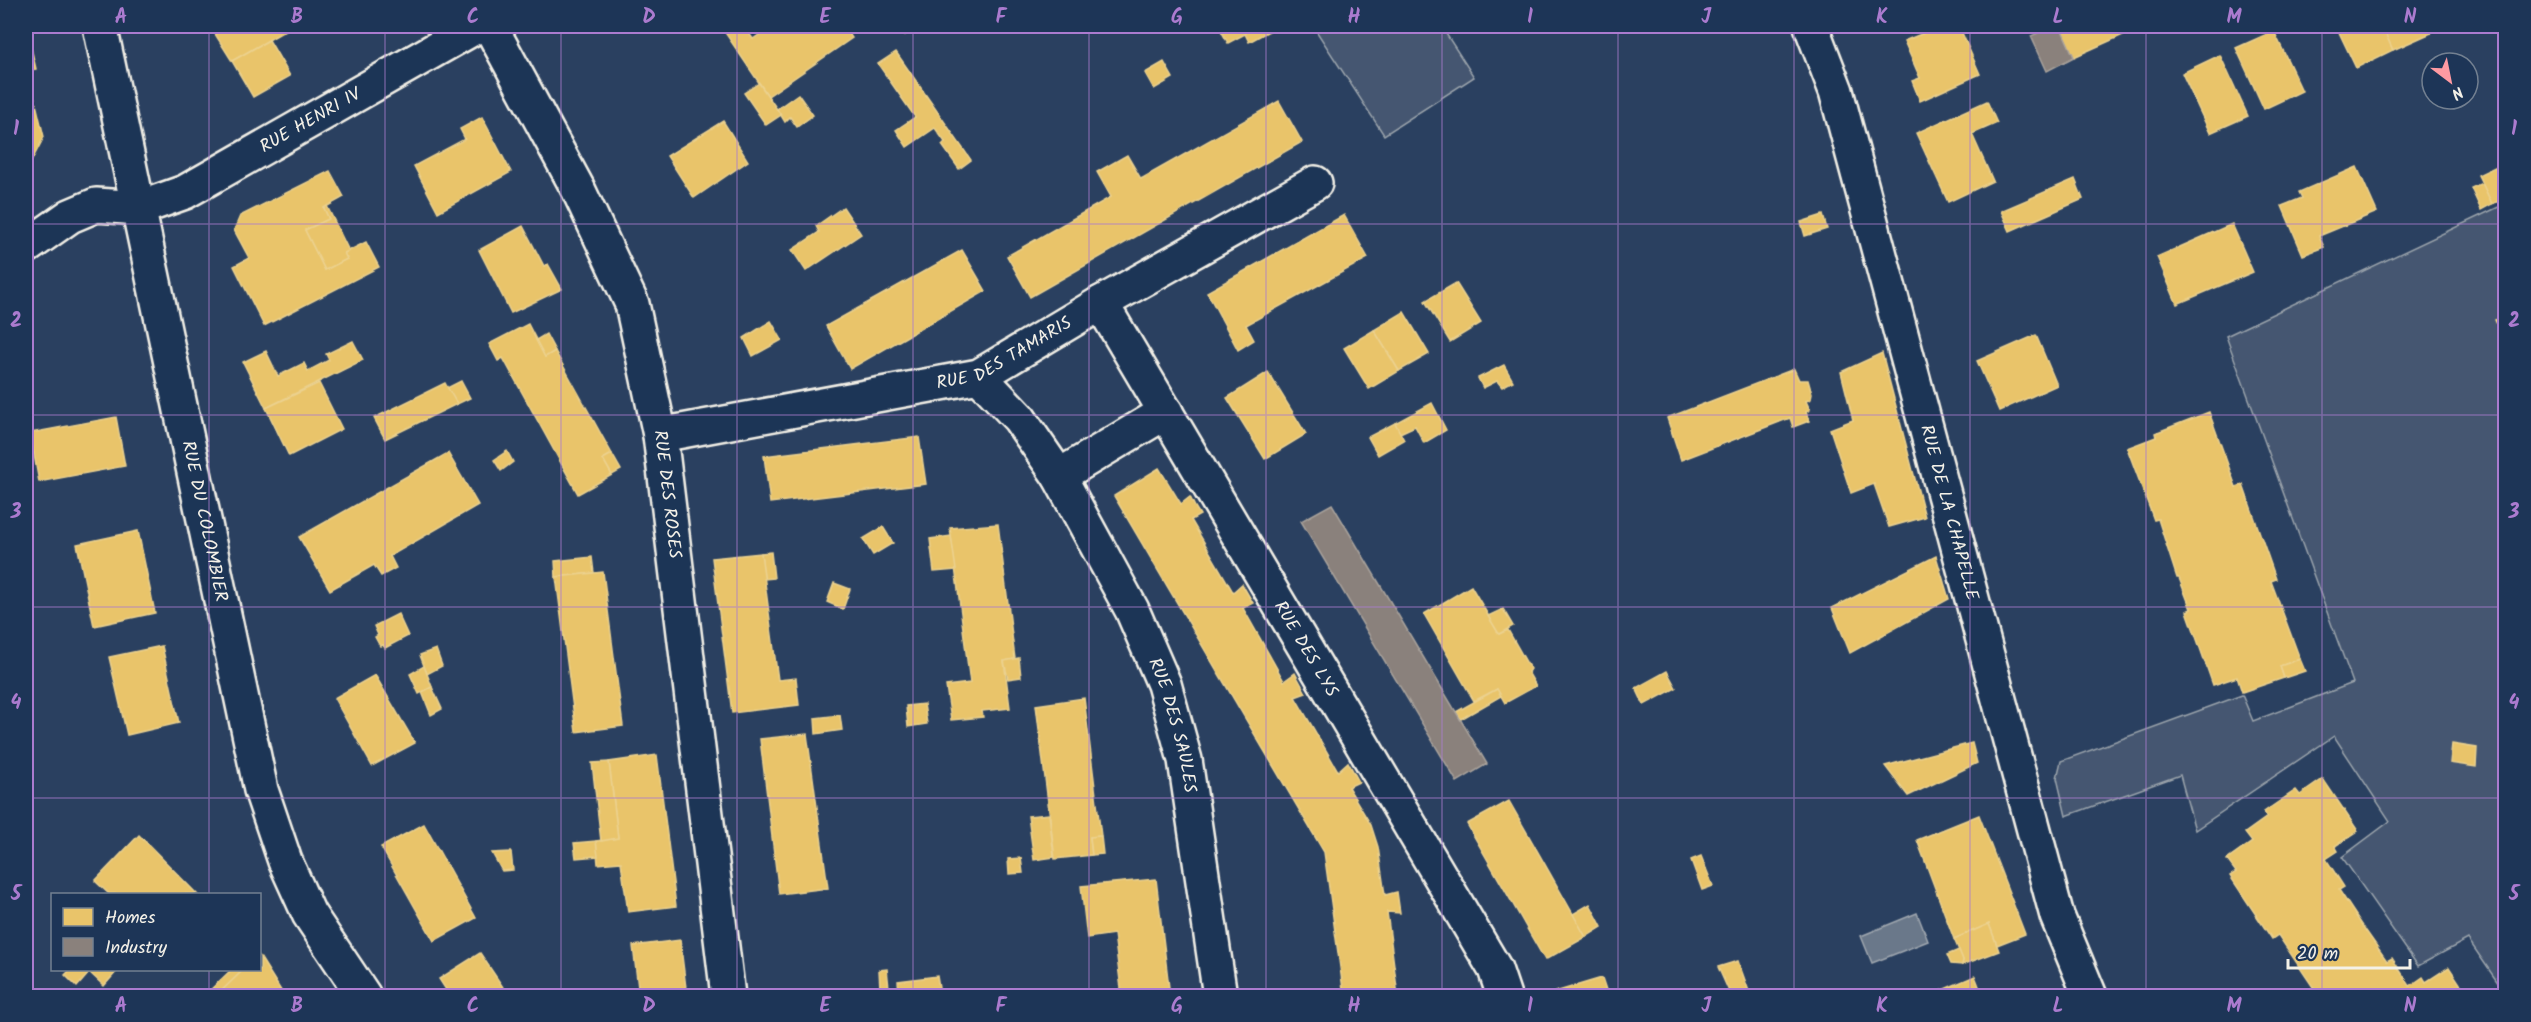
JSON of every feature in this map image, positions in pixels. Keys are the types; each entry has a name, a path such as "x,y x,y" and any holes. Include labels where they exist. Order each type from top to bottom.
{"street":[{"name":"RUE DU COLOMBIER","path":"100,26 261,790 285,861 309,914 364,996"},
{"name":"RUE HENRI IV","path":"140,208 185,192 477,26"},
{"name":"RUE DES ROSES","path":"490,26 578,189 632,304 660,435 729,996"},
{"name":"RUE DE LA CHAPELLE","path":"1811,26 1836,91 2057,916 2090,996"},
{"name":"RUE DES TAMARIS","path":"660,435 979,376 1101,303 1315,183"},
{"path":"26,247 70,216 96,205 140,208"},
{"name":"RUE DES LYS","path":"1101,303 1495,969 1504,996"},
{"name":"RUE DES SAULES","path":"979,376 1018,418 1059,476 1132,610 1164,684 1185,760 1220,996"},
{"path":"1059,476 1166,412"}],"shaded area":[{"path":"1313,26 1441,26 1474,77 1384,135"},
{"path":"2505,204 2505,993 2468,939 2418,966 2342,857 2390,821 2334,736 2195,830 2180,775 2066,816 2057,778 2061,761 2242,695 2253,721 2353,683 2226,336"},
{"path":"1917,913 1928,941 1872,963 1861,936"}],"building: Homes":[{"path":"26,26 36,69 28,71 44,137 31,162 26,165"},
{"path":"210,26 293,26 232,61"},
{"path":"732,26 744,26 753,39 772,26 844,26 852,38 768,96 724,31"},
{"path":"899,26 918,26 905,35"},
{"path":"1278,26 1249,42 1245,34 1228,43 1219,27"},
{"path":"1941,26 1959,26 1980,74 1920,101 1912,81 1920,78 1904,41"},
{"path":"2060,26 2143,26 2074,57"},
{"path":"2336,26 2382,26 2393,50 2356,68"},
{"path":"2382,26 2428,26 2431,33 2393,50"},
{"path":"2274,31 2302,91 2264,109 2236,48"},
{"path":"269,40 290,76 253,97 232,61"},
{"path":"896,52 971,160 959,169 942,145 945,142 935,128 907,147 896,130 915,117 878,64"},
{"path":"2220,55 2248,116 2210,133 2182,73"},
{"path":"1164,62 1173,78 1154,89 1145,73"},
{"path":"759,83 781,115 766,125 744,93"},
{"path":"798,94 813,115 797,127 790,117 785,122 777,109"},
{"path":"1279,101 1302,142 1030,297 1007,256 1111,197 1097,172 1127,155 1141,179"},
{"path":"1987,101 1997,123 1972,134 1993,181 1948,202 1916,133"},
{"path":"482,117 511,172 438,212 414,166 465,139 460,129"},
{"path":"723,121 748,161 694,198 667,156"},
{"path":"2497,166 2506,185 2506,198 2492,204 2478,175"},
{"path":"2357,167 2377,212 2319,236 2324,247 2303,255 2282,206 2302,198 2299,192"},
{"path":"330,171 344,197 324,208 329,219 305,230 325,270 347,259 344,253 366,242 379,267 264,326 234,266 249,258 234,230 240,216"},
{"path":"2075,179 2083,199 2010,231 2001,211"},
{"path":"2482,183 2492,204 2481,210 2471,188"},
{"path":"327,206 349,251 344,253 347,259 325,270 305,230 329,219 324,208"},
{"path":"843,207 861,234 806,271 792,250 819,232 816,226"},
{"path":"1344,215 1368,258 1246,325 1254,340 1238,350 1207,292"},
{"path":"1823,215 1827,229 1805,236 1801,222"},
{"path":"2232,224 2253,272 2177,304 2157,257"},
{"path":"523,226 544,266 548,264 562,289 511,313 479,250"},
{"path":"962,250 986,291 850,369 826,326"},
{"path":"1456,283 1481,323 1450,342 1425,301"},
{"path":"1404,312 1429,354 1399,371 1374,330"},
{"path":"2506,316 2506,346 2495,320"},
{"path":"771,321 782,340 753,356 744,338"},
{"path":"528,324 545,357 555,351 612,454 603,459 612,475 578,494 503,358 498,361 489,344"},
{"path":"1374,330 1399,371 1369,389 1344,348"},
{"path":"546,334 555,351 545,357 536,340"},
{"path":"2036,335 2057,385 1999,411 1977,361"},
{"path":"353,341 363,360 266,408 243,362 266,351 278,376 304,363 308,371 329,360 326,354"},
{"path":"1882,353 1925,517 1889,527 1874,484 1851,493 1830,429 1853,420 1841,372"},
{"path":"1504,365 1513,381 1502,387 1497,381 1483,388 1478,378"},
{"path":"1794,369 1799,380 1808,380 1812,394 1811,399 1806,401 1810,410 1806,412 1809,421 1793,427 1790,418 1681,460 1667,418"},
{"path":"1268,372 1306,434 1265,459 1227,398"},
{"path":"461,381 470,398 457,404 447,388"},
{"path":"319,383 342,429 289,456 266,408"},
{"path":"445,383 457,404 385,439 374,418"},
{"path":"1432,403 1446,430 1424,443 1415,426 1400,433 1395,423"},
{"path":"2209,412 2236,487 2243,485 2276,579 2271,581 2300,659 2280,666 2284,678 2242,692 2237,677 2213,685 2187,611 2191,609 2179,578 2177,578 2158,519 2154,520 2127,448 2156,437 2155,433"},
{"path":"116,417 125,466 39,482 30,433"},
{"path":"1395,423 1404,440 1378,455 1368,437"},
{"path":"919,437 926,484 770,503 764,456"},
{"path":"507,451 513,462 501,471 494,460"},
{"path":"448,453 478,505 390,556 396,568 381,576 374,565 330,590 299,537"},
{"path":"612,454 621,470 612,475 603,459"},
{"path":"1159,468 1181,504 1190,497 1200,515 1191,520 1233,592 1242,584 1253,603 1243,608 1284,681 1295,673 1306,693 1295,697 1338,771 1348,762 1359,782 1348,787 1371,825 1378,847 1385,895 1397,892 1400,913 1387,912 1398,996 1344,996 1324,852 1114,496"},
{"path":"998,524 1015,659 1004,661 1010,708 982,711 983,717 951,720 946,686 970,683 950,528"},
{"path":"883,527 893,543 873,555 863,539"},
{"path":"138,531 155,613 94,626 77,544"},
{"path":"951,536 956,570 934,572 930,539"},
{"path":"771,552 774,578 764,579 761,553"},
{"path":"761,553 778,680 796,678 799,705 732,713 712,558"},
{"path":"1936,556 1949,599 1850,653 1832,608"},
{"path":"592,557 594,573 556,577 555,561"},
{"path":"603,572 623,726 576,732 556,577"},
{"path":"834,583 850,589 843,609 827,602"},
{"path":"1471,586 1499,634 1508,630 1530,669 1528,672 1536,686 1505,703 1497,689 1474,701 1424,614"},
{"path":"1503,609 1513,626 1499,634 1488,616"},
{"path":"398,614 408,636 385,648 383,645 380,646 375,637 378,635 374,626"},
{"path":"162,646 179,723 127,735 109,657"},
{"path":"436,649 442,666 427,674 420,655"},
{"path":"1019,658 1021,677 1008,679 1004,661"},
{"path":"2300,659 2305,671 2284,678 2280,666"},
{"path":"424,666 432,687 419,694 410,674"},
{"path":"1667,671 1676,688 1644,705 1636,688"},
{"path":"375,675 415,743 372,766 334,698"},
{"path":"432,687 442,709 431,715 422,692"},
{"path":"1497,689 1501,696 1461,719 1456,712"},
{"path":"1084,698 1101,836 1090,837 1092,855 1055,859 1036,705"},
{"path":"924,704 927,724 908,727 906,706"},
{"path":"840,715 842,730 816,734 815,718"},
{"path":"807,734 828,888 779,894 760,739"},
{"path":"1972,743 1977,763 1908,796 1885,766"},
{"path":"2452,744 2477,748 2476,767 2450,763"},
{"path":"657,755 676,906 628,912 621,862 598,864 596,841 618,838 609,762"},
{"path":"609,762 618,838 601,841 592,763"},
{"path":"2323,779 2358,831 2335,846 2338,851 2326,859 2344,887 2339,890 2366,931 2387,961 2392,958 2410,986 2423,977 2426,982 2449,967 2468,996 2319,996 2278,935 2272,939 2230,876 2236,872 2227,860 2252,842 2245,833 2267,817 2264,812 2296,790 2300,795"},
{"path":"1509,801 1586,937 1545,960 1467,824"},
{"path":"1049,814 1054,857 1034,860 1028,816"},
{"path":"1979,815 2025,934 1997,945 1989,924 1954,939 1917,840"},
{"path":"424,824 476,918 434,941 381,847"},
{"path":"139,835 196,893 108,893 95,881"},
{"path":"1101,836 1103,854 1092,855 1090,837"},
{"path":"596,841 598,856 576,858 574,843"},
{"path":"511,852 513,870 502,871 492,853"},
{"path":"1701,856 1713,886 1702,890 1691,860"},
{"path":"1021,858 1023,873 1009,874 1008,859"},
{"path":"1156,879 1170,996 1122,996 1114,934 1087,938 1081,886"},
{"path":"1590,904 1602,927 1586,937 1573,914"},
{"path":"1989,924 1999,951 1962,965 1963,960 1954,939"},
{"path":"680,940 687,996 639,996 633,946"},
{"path":"1959,950 1963,960 1962,965 1951,964 1947,955"},
{"path":"480,953 509,996 450,996 439,979"},
{"path":"261,959 283,994 281,996 216,996 242,971 261,971"},
{"path":"1738,961 1750,994 1731,996 1718,967"},
{"path":"887,969 889,988 880,989 879,970"},
{"path":"69,971 90,972 77,987 65,975"},
{"path":"88,971 117,971 104,986"},
{"path":"230,971 242,971 216,996 204,996"},
{"path":"937,976 939,988 899,993 898,981"},
{"path":"1975,976 1982,994 1942,996 1940,991"},
{"path":"1602,978 1608,996 1557,996 1555,992"},
{"path":"1410,992 1410,996 1398,996"}],"building: Industry":[{"path":"2053,26 2060,26 2074,57 2047,71 2031,36"},
{"path":"1332,504 1487,764 1457,782 1301,521"}]}
